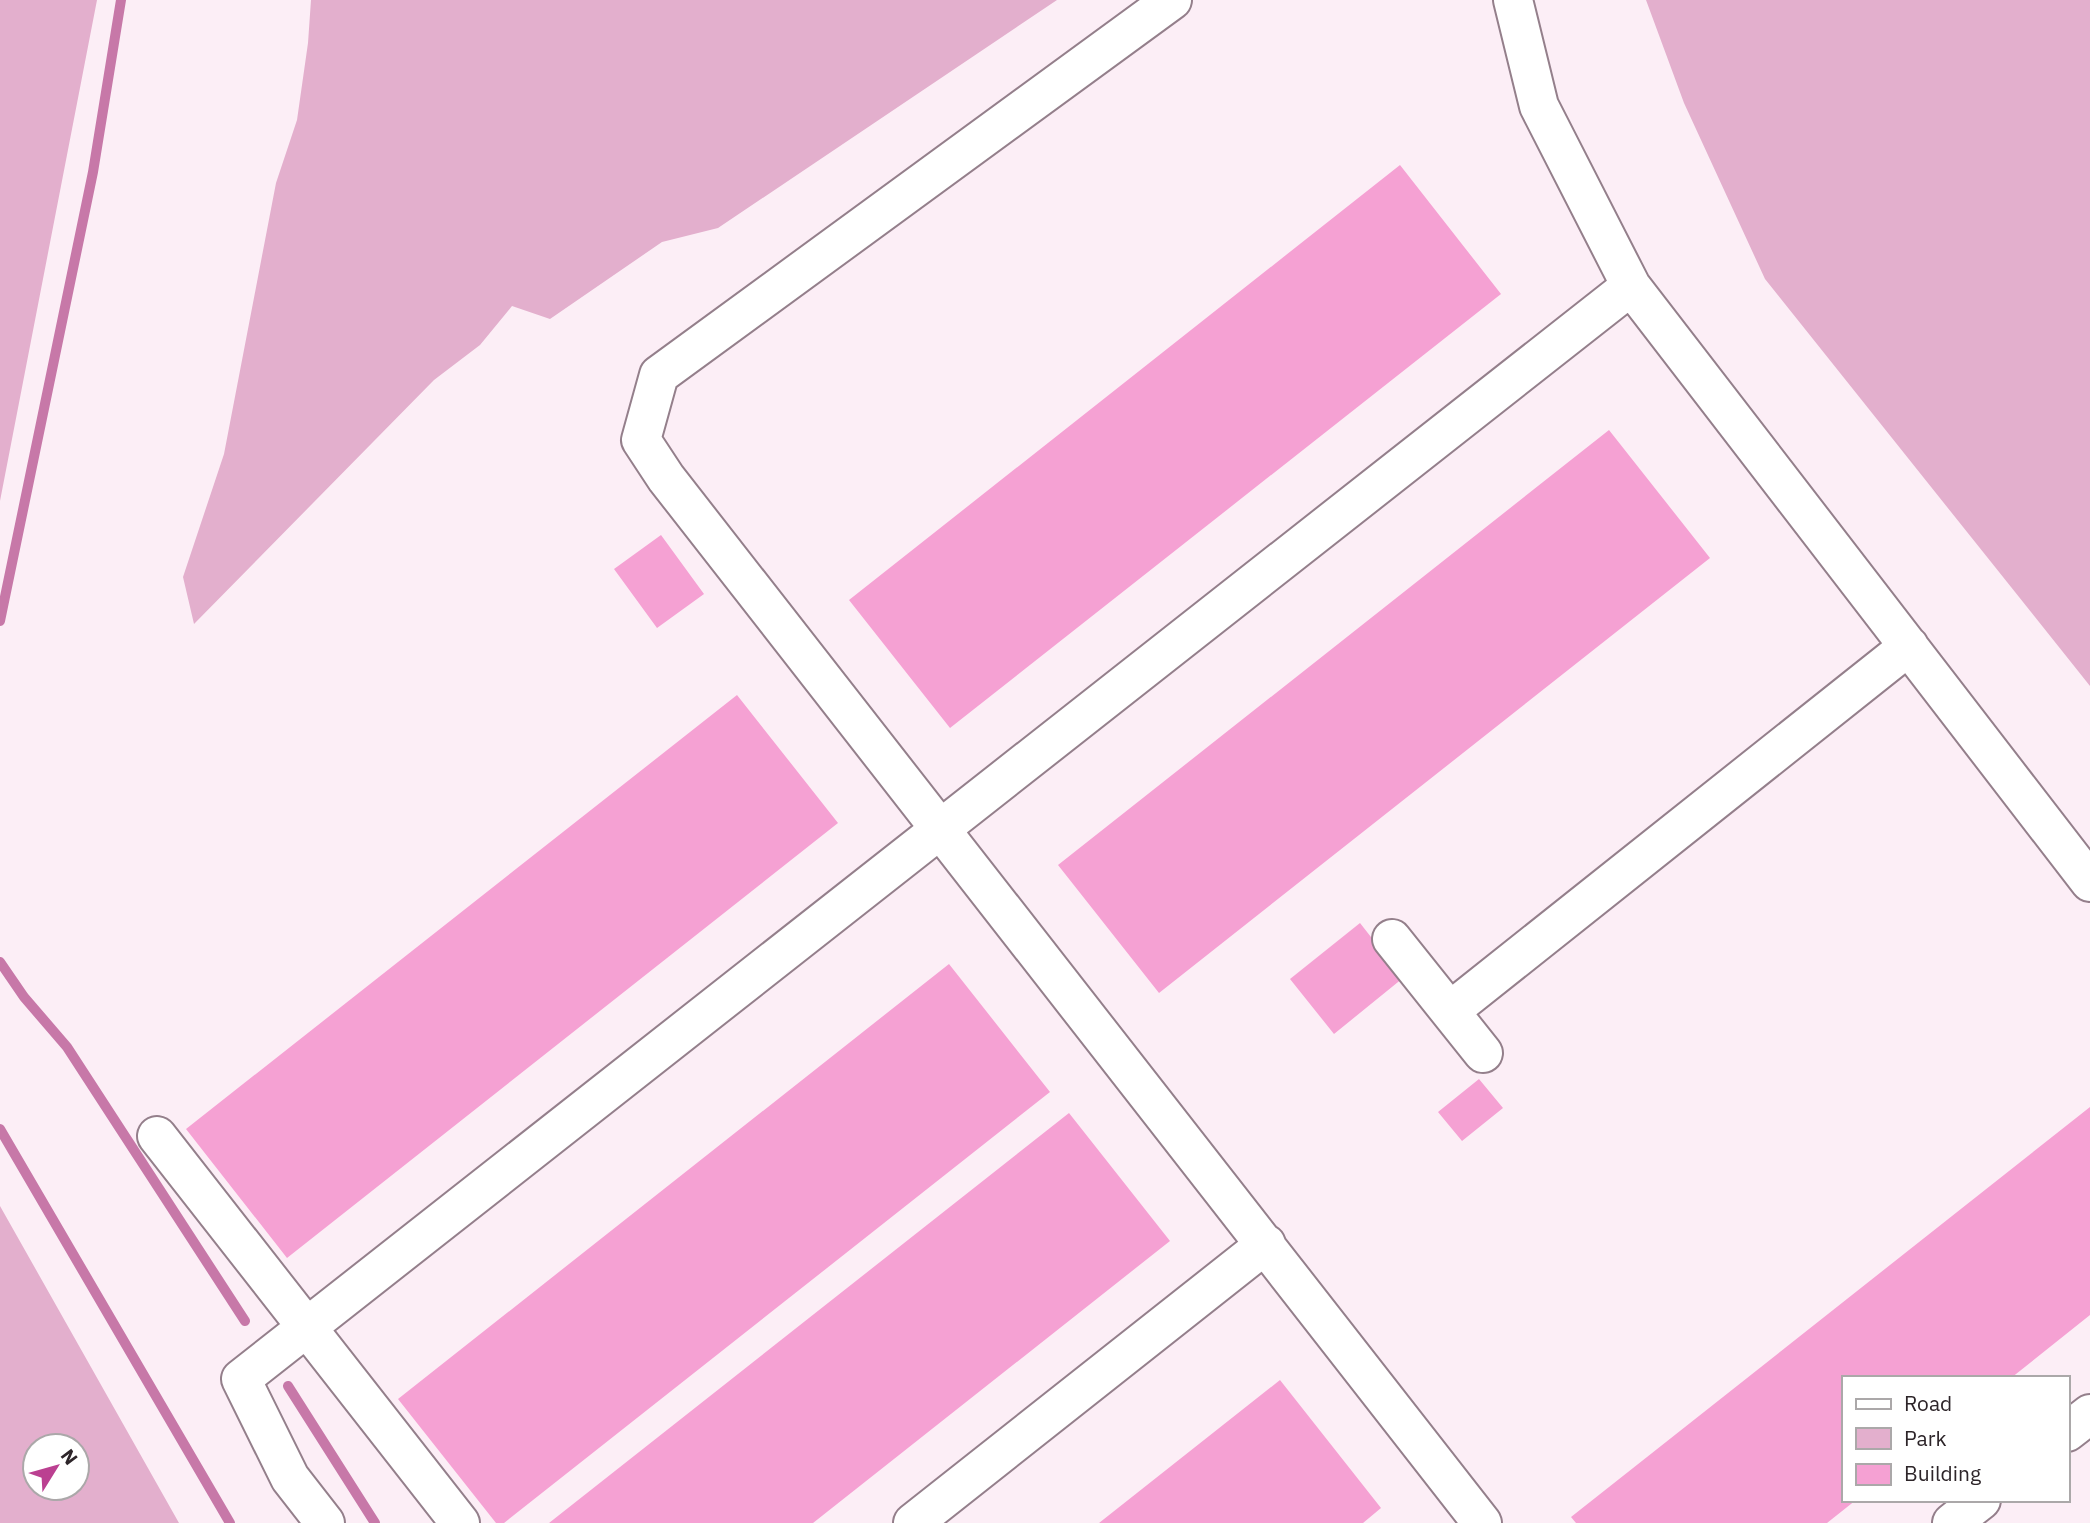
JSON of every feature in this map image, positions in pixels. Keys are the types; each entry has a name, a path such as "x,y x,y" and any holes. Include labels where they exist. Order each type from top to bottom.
{"lane":[{"path":"1171,0 659,375 641,440 666,478 1482,1523"},
{"path":"1513,0 1539,106 1631,286 2090,883"},
{"path":"325,1523 290,1478 241,1379 1631,286"},
{"path":"1450,1012 1909,646"},
{"path":"1392,939 1483,1053"},
{"path":"158,1136 460,1523"},
{"path":"913,1523 1266,1244"},
{"path":"2069,1430 2090,1414"},
{"path":"1952,1523 1978,1502"}],"green space":[{"path":"0,0 97,0 0,501"},
{"path":"311,0 1057,0 718,228 662,242 550,319 512,306 480,345 434,380 194,624 183,577 224,454 276,183 297,120"},
{"path":"1646,0 2090,0 2090,686 1765,279 1684,103"},
{"path":"0,1206 179,1523 0,1523"}],"building":[{"path":"1400,165 1501,294 950,728 849,600"},
{"path":"1609,430 1710,558 1159,993 1058,865"},
{"path":"661,535 704,594 657,628 614,569"},
{"path":"737,695 838,823 287,1258 186,1129"},
{"path":"1360,923 1403,978 1334,1034 1290,979"},
{"path":"949,964 1050,1092 504,1523 496,1523 398,1399"},
{"path":"1479,1079 1503,1108 1462,1141 1438,1112"},
{"path":"2090,1107 2090,1315 2014,1376 1842,1376 1842,1502 1853,1502 1827,1523 1576,1523 1571,1517"},
{"path":"1069,1113 1170,1241 813,1523 549,1523"},
{"path":"1280,1380 1381,1508 1363,1523 1099,1523"}],"waterway":[{"path":"0,621 93,172 121,0"},
{"path":"0,962 24,997 67,1047 245,1321"},
{"path":"0,1129 230,1523"},
{"path":"288,1386 375,1523"}]}
